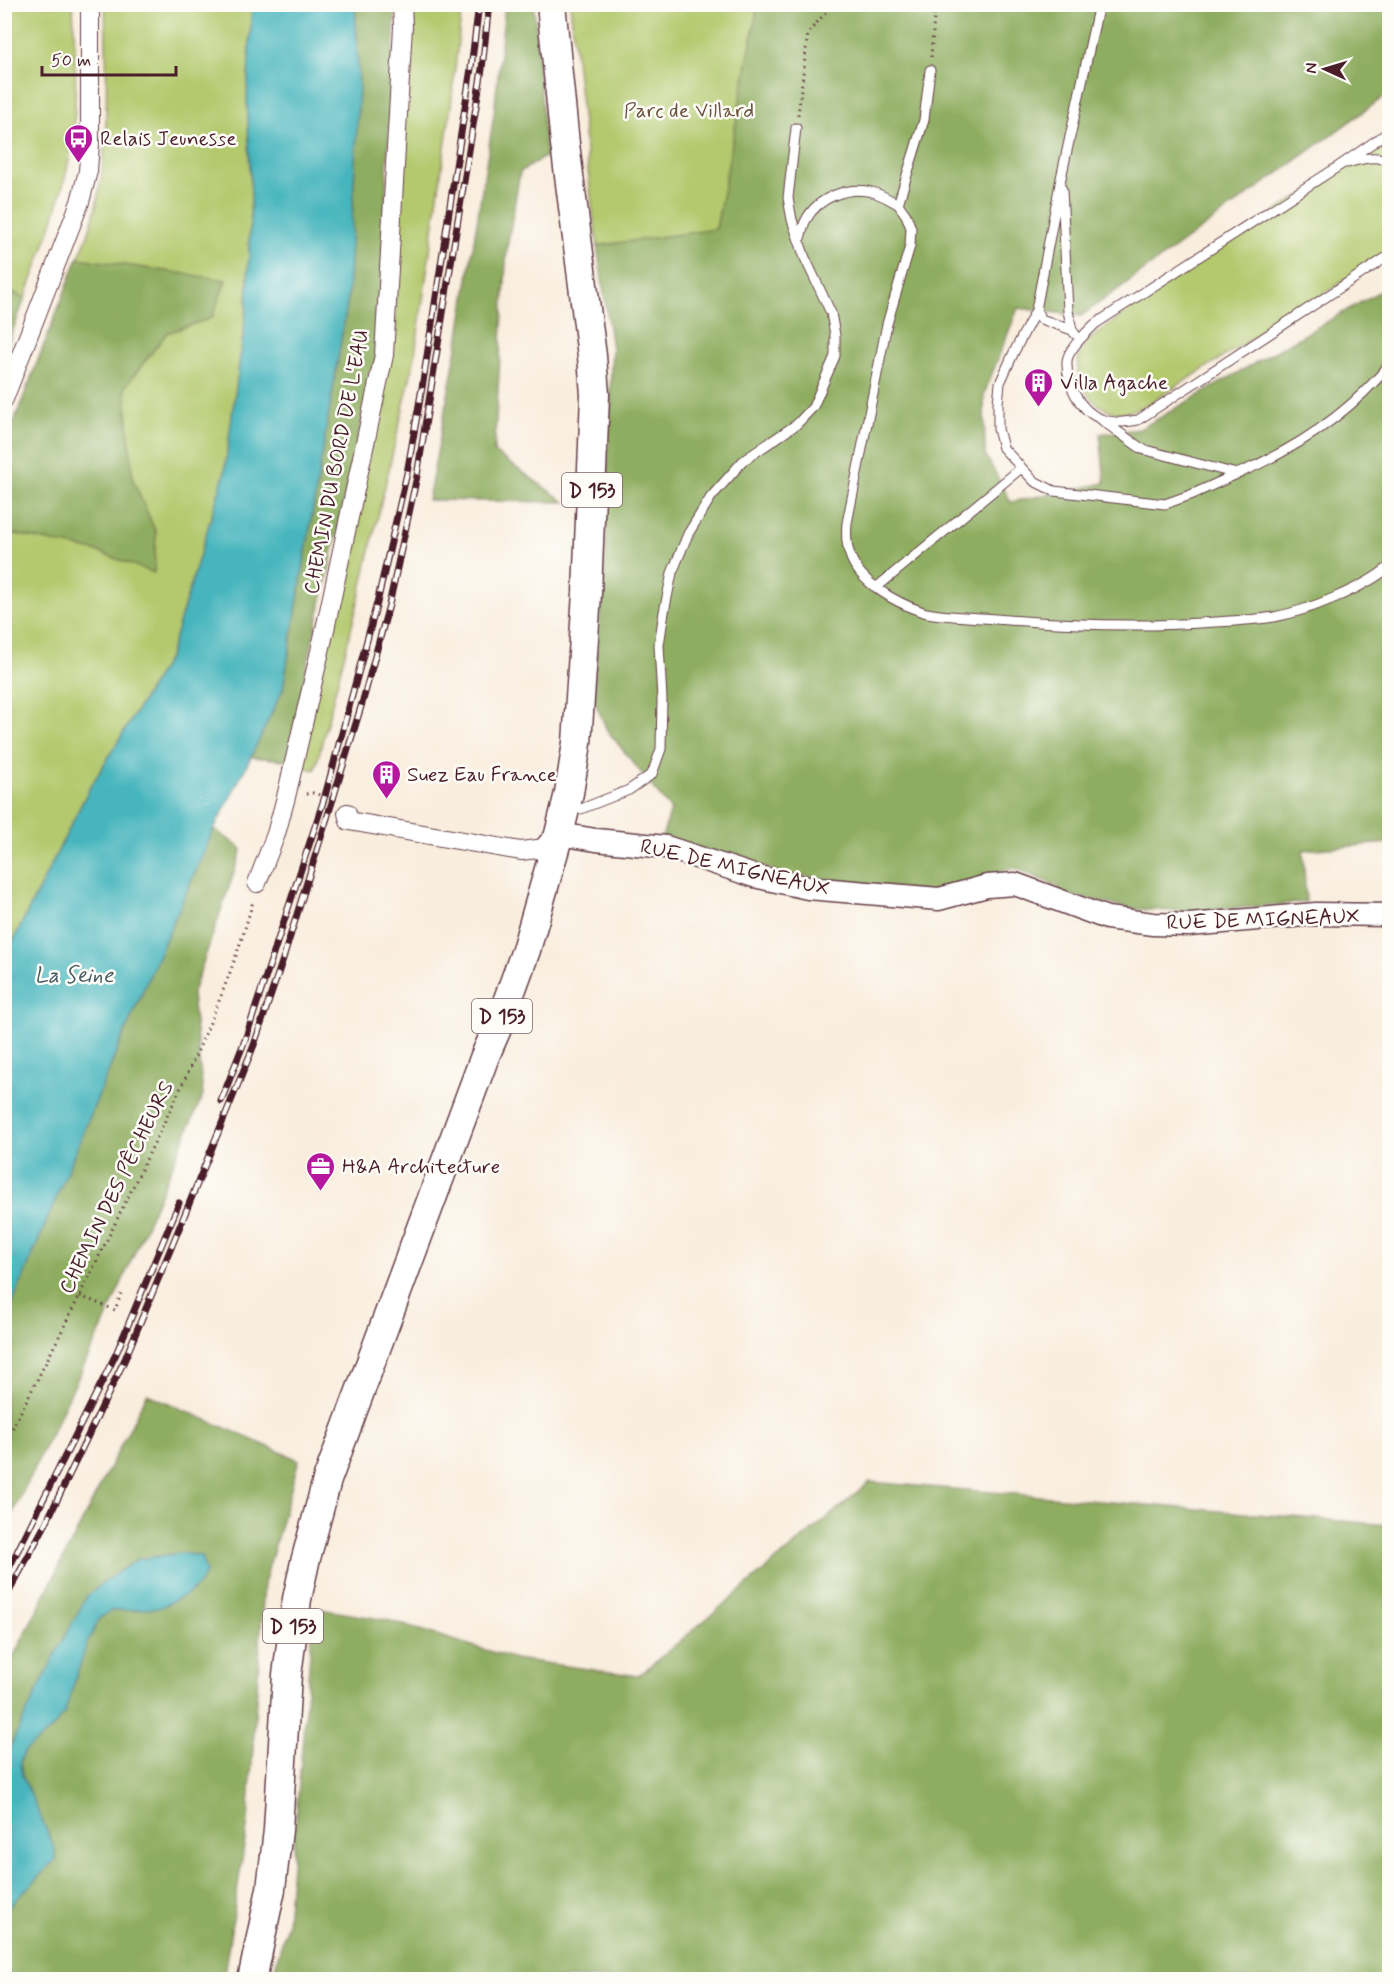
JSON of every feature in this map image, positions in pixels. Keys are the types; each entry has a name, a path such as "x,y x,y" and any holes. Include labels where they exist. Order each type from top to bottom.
{"main road":[{"name":"D 153","path":"252,1980 272,1877 278,1830 287,1675 304,1562 327,1480 433,1194 513,988 526,950 552,841 564,732 582,416 582,373 570,239 565,144 551,4"}],"street":[{"path":"4,399 80,202 88,171 90,4"},
{"name":"CHEMIN DU BORD DE L'EAU","path":"257,883 276,834 286,797 384,355 403,27 402,4"},
{"path":"347,813 349,820 521,851 552,841"},
{"name":"RUE DE MIGNEAUX","path":"552,841 596,840 666,847 754,876 808,888 939,900 987,885 1015,884 1107,918 1153,924 1189,925 1316,914 1389,915"}],"lane":[{"path":"1099,4 1061,178 1036,310 1000,383 998,429 1003,448 1034,481 1054,491 1165,504 1193,494 1300,443 1341,413 1372,386 1389,363"},
{"path":"898,204 924,120 930,70"},
{"path":"581,809 629,790 652,774 661,749 662,699 659,645 663,612 672,573 688,534 711,497 743,460 797,424 813,407 835,356 836,335 831,313 805,258 792,220 788,198 796,128"},
{"path":"1237,474 1142,449 1083,407 1071,386 1067,360 1080,339 1095,324 1339,166 1389,131"},
{"path":"1339,166 1364,159 1383,158 1389,162"},
{"path":"1061,178 1068,311 1072,330"},
{"path":"800,238 806,219 820,203 836,194 853,191 872,192 898,204 911,228 910,246 886,324 847,523 846,540 855,567 876,587 899,601 925,612 1073,625 1165,626 1275,617 1330,600 1367,582 1389,566"},
{"path":"1101,420 1119,423 1138,420 1389,255"},
{"path":"1036,310 1041,319 1072,330 1080,339"},
{"path":"876,587 1020,468"}],"path":[{"path":"683,4 694,8 710,4"},
{"path":"796,128 808,33 833,4"},
{"path":"930,70 936,4"},
{"path":"286,797 313,793 344,802 347,813"},
{"name":"CHEMIN DES PÊCHEURS","path":"4,1444 175,1103 243,938 257,883"},
{"path":"80,1296 115,1310 121,1294"}],"green space":[{"path":"5,5 73,5 76,82 72,141 57,209 5,352"},
{"path":"105,5 252,5 247,97 251,195 247,307 224,475 169,657 88,791 5,957 5,445 89,231 97,201 107,100"},
{"path":"355,5 391,5 395,15 378,350 286,760 251,757 283,689 348,299 359,86"},
{"path":"407,5 462,5 451,106 414,361 358,602 315,770 300,767 396,328 395,269"},
{"path":"505,5 534,5 546,156 520,172 507,248 494,452 565,502 428,500 458,342 494,114"},
{"name":"Parc de Villard","path":"570,5 1030,5 609,427 612,348 591,197"},
{"path":"758,5 1389,5 1389,93 1081,316 1018,308 984,394 985,454 1011,502 1105,483 1100,434 1140,429 1389,286 1389,843 1303,850 1306,902 1194,912 1134,909 1059,893 1059,887 1015,868 930,892 786,874 662,837 671,810 607,730 593,698 604,577 612,348 597,246 716,229"},
{"path":"1389,139 1389,253 1145,406 1117,413 1099,405 1091,398 1081,381 1078,361 1081,351 1091,339 1189,267"},
{"path":"78,258 226,280 212,318 167,333 125,387 133,480 156,533 154,573 96,551 15,534 5,537 5,445"},
{"path":"5,289 25,298 5,352"},
{"path":"214,829 242,849 192,995 203,1095 102,1328 5,1529 5,1322 121,1041"},
{"path":"147,1394 299,1460 264,1584 248,1821 224,1975 222,1979 5,1979 4,1675"},
{"path":"870,1482 1389,1525 1389,1979 272,1979 287,1923 314,1608 387,1620 515,1659 638,1676"}],"water":[{"name":"La Seine","path":"252,5 355,5 359,86 348,298 283,689 214,829 121,1041 5,1322 5,957 88,791 169,657 224,475 247,307 251,195 247,97"},
{"path":"182,1553 201,1556 206,1572 200,1583 188,1594 159,1608 111,1611 100,1618 87,1644 64,1714 51,1730 24,1752 20,1762 22,1775 55,1849 55,1860 5,1911 5,1757 59,1647 87,1596 108,1579 138,1559"}],"railway":[{"path":"221,1101 245,1040 325,796 377,603 407,473 423,382 479,4"},
{"path":"4,1601 45,1525 125,1359 171,1248 254,1045 333,799 389,605 417,476 482,69 489,4"},
{"path":"4,1578 116,1354 179,1203"}],"place":[{"name":"Relais Jeunesse","path":"79,164"},
{"name":"Villa Agache","path":"1039,408"},
{"name":"Suez Eau France","path":"386,800"},
{"name":"H&A Architecture","path":"321,1192"}]}
